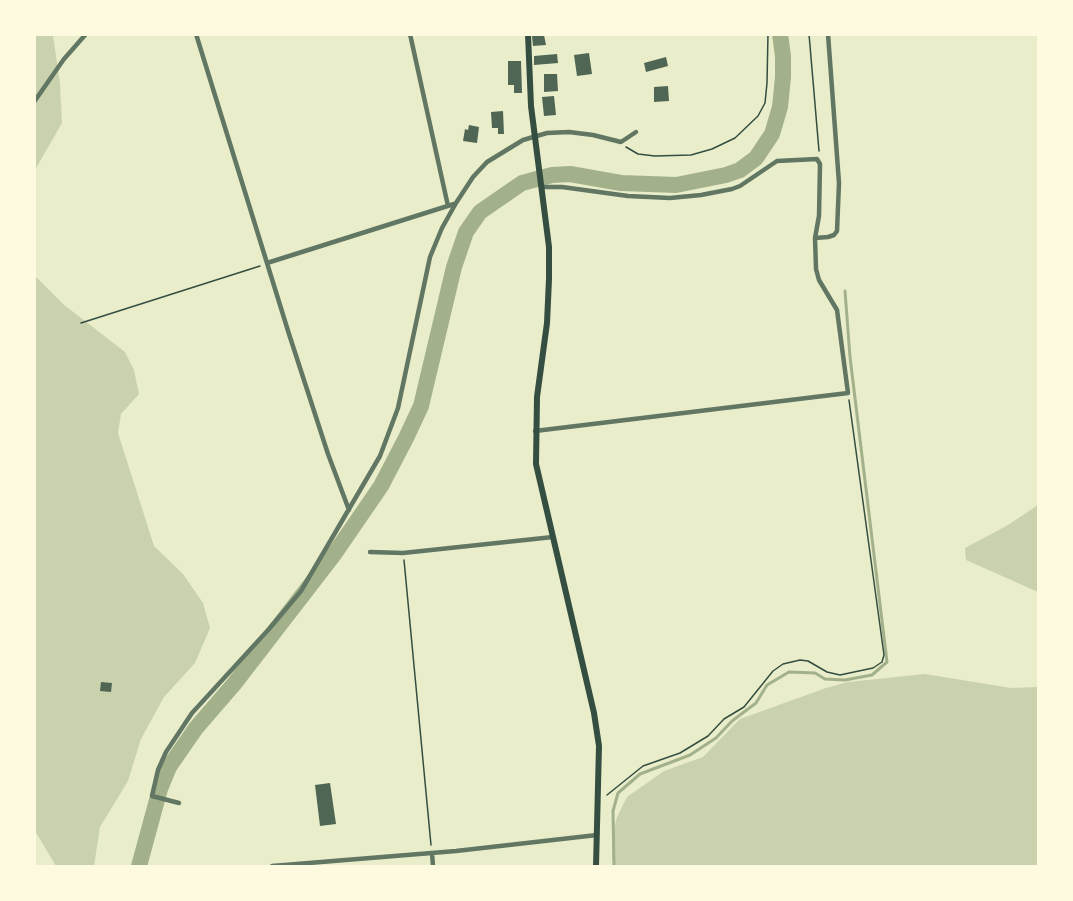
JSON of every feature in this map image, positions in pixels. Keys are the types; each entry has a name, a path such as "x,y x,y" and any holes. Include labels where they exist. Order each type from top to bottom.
{"main road":[{"path":"528,34 531,106 549,247 547,323 537,397 536,464 594,713 598,746 596,867"}],"street":[{"path":"34,102 64,59 86,34"},
{"path":"196,34 324,443 349,510"},
{"path":"410,34 448,206"},
{"path":"815,238 828,237 837,231 839,183 828,34"},
{"path":"179,803 152,796 158,770 166,752 192,713 269,629 300,591 380,456 398,408 430,257 454,204 487,162 513,144 534,136 569,132 622,141 636,132"},
{"path":"536,431 848,393 840,320 833,302 819,280 816,268 815,238 819,216 820,164 817,159 777,160 740,186 732,189 670,198 542,187"},
{"path":"267,263 454,204"},
{"path":"370,552 403,554 553,537"},
{"path":"272,867 597,835"},
{"path":"432,853 433,867"}],"path":[{"path":"622,141 627,149 638,154 655,156 691,155 712,149 735,138 758,116 765,103 768,34"},
{"path":"809,34 820,164"},
{"path":"81,323 267,263"},
{"path":"598,799 612,792 621,782 643,766 680,753 708,736 723,719 744,706 773,671 783,664 808,661 827,672 840,675 873,668 882,662 884,655 848,393"},
{"path":"403,554 432,853"}],"green space":[{"path":"35,35 53,35 60,84 62,123 35,170"},
{"path":"35,276 63,304 125,352 134,370 139,394 121,414 118,433 154,546 183,574 203,603 210,628 195,663 164,697 141,739 128,781 100,827 94,866 56,866 35,831"},
{"path":"1038,505 1038,592 966,560 965,548 1008,525"},
{"path":"925,674 1011,688 1038,687 1038,866 615,866 612,858 612,836 617,817 627,797 664,771 703,757 740,719 848,682"}],"building":[{"path":"544,35 546,45 533,46 532,36"},
{"path":"589,53 592,74 577,76 574,55"},
{"path":"557,54 558,63 534,65 534,56"},
{"path":"666,57 668,66 646,72 644,63"},
{"path":"508,61 521,61 522,93 514,93 514,85 508,85"},
{"path":"544,74 557,74 558,91 544,92"},
{"path":"668,86 669,101 654,102 654,87"},
{"path":"554,96 556,115 544,116 542,97"},
{"path":"503,111 504,134 498,134 498,128 492,128 491,112"},
{"path":"469,125 479,127 477,143 463,141 465,129 468,130"},
{"path":"101,682 112,683 111,692 100,691"},
{"path":"330,783 336,824 320,826 315,785"}],"waterway":[{"path":"139,866 160,789 169,767 196,728 234,684 335,553 381,486 421,406 454,267 466,232 480,212 522,183 552,175 570,174 621,183 676,185 740,170 756,158 772,134 780,107 783,77 780,34"},
{"path":"614,866 613,811 618,793 640,774 690,755 716,738 732,721 756,703 767,685 789,672 815,673 825,679 845,680 872,675 887,662 850,357 845,291"}]}
